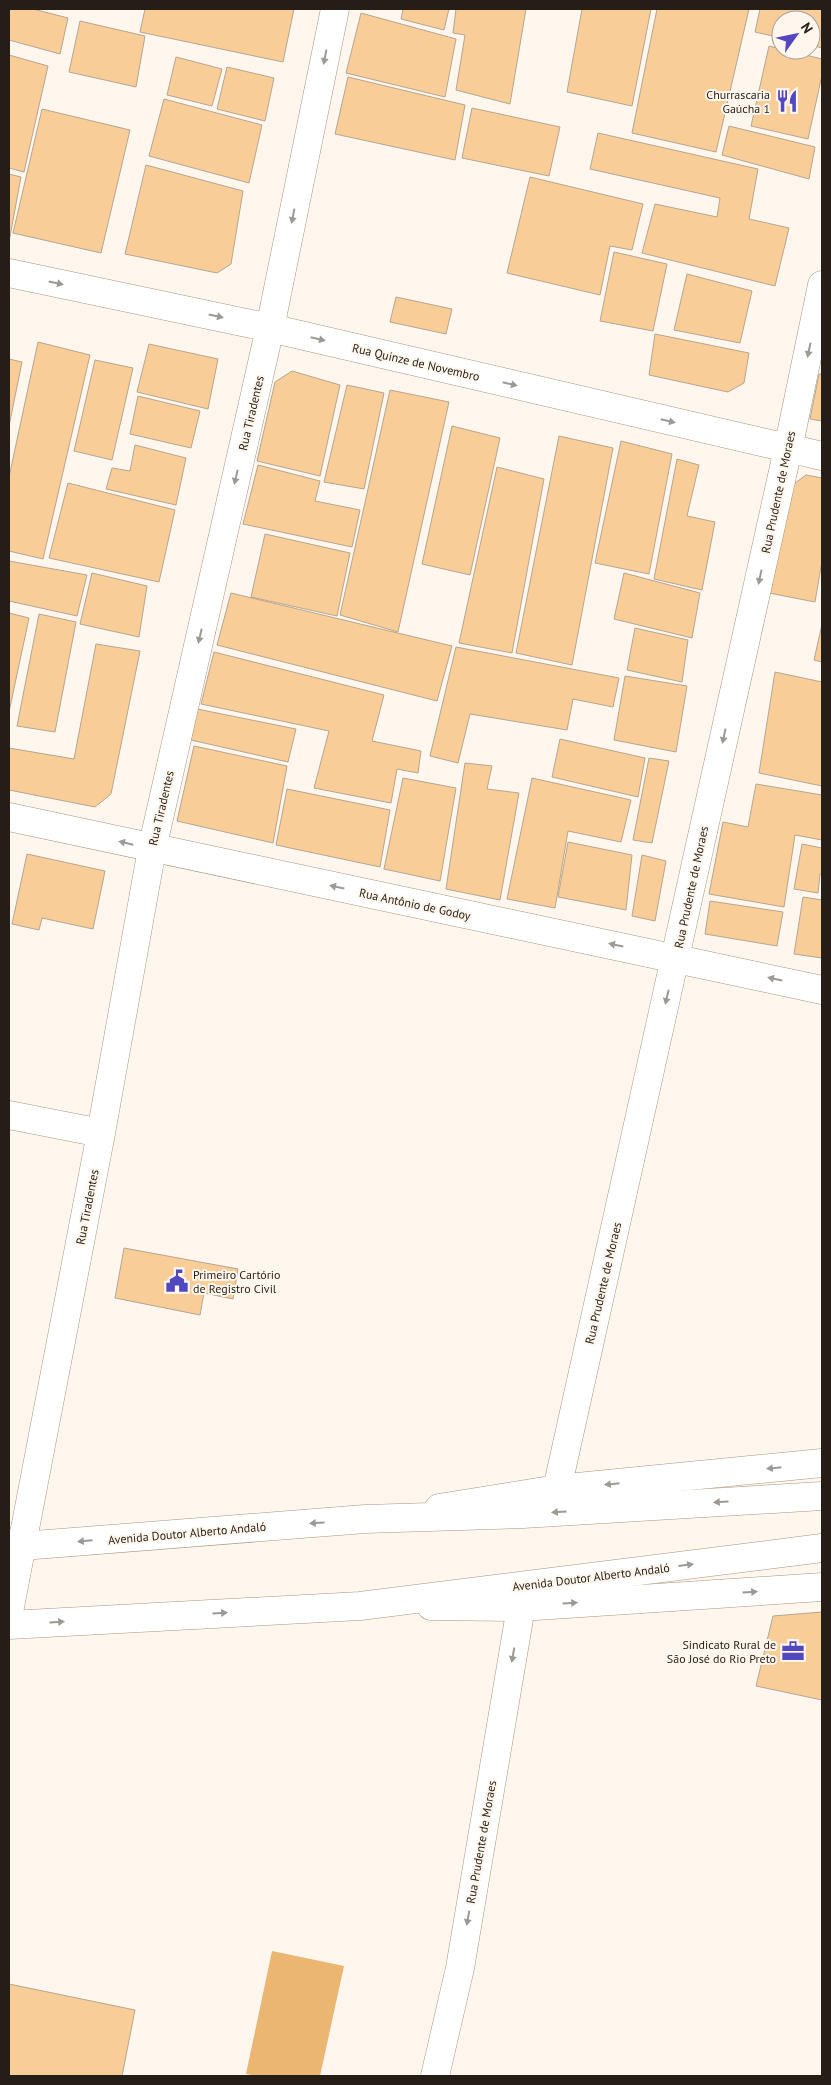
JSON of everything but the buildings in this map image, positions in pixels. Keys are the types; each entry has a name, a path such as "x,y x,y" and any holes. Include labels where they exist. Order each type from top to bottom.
{"street":[{"name":"Rua Tiradentes","path":"9,1612 15,1545 101,1134 152,849 270,328 335,9"},
{"name":"Rua Quinze de Novembro","path":"9,273 270,328 822,456"},
{"name":"Rua Prudente de Moraes","path":"558,1489 788,449 822,285"},
{"name":"Rua Antônio de Godoy","path":"9,817 152,849 822,990"},
{"path":"9,1115 101,1134"},
{"name":"Avenida Doutor Alberto Andaló","path":"365,1519 558,1489 822,1463"},
{"name":"Avenida Doutor Alberto Andaló","path":"15,1545 365,1519 523,1514 822,1496"},
{"name":"Avenida Doutor Alberto Andaló","path":"360,1606 822,1548"},
{"name":"Avenida Doutor Alberto Andaló","path":"9,1625 360,1606 521,1607 822,1587"},
{"name":"Rua Prudente de Moraes","path":"435,2076 460,1968 521,1607"}],"shaded area":[{"path":"272,1951 344,1966 320,2076 258,2076 246,2074"}],"place":[{"name":"Churrascaria Gaúcha 1","path":"787,101"},
{"name":"Primeiro Cartório de Registro Civil","path":"177,1281"},
{"name":"Sindicato Rural de São José do Rio Preto","path":"793,1651"}]}
